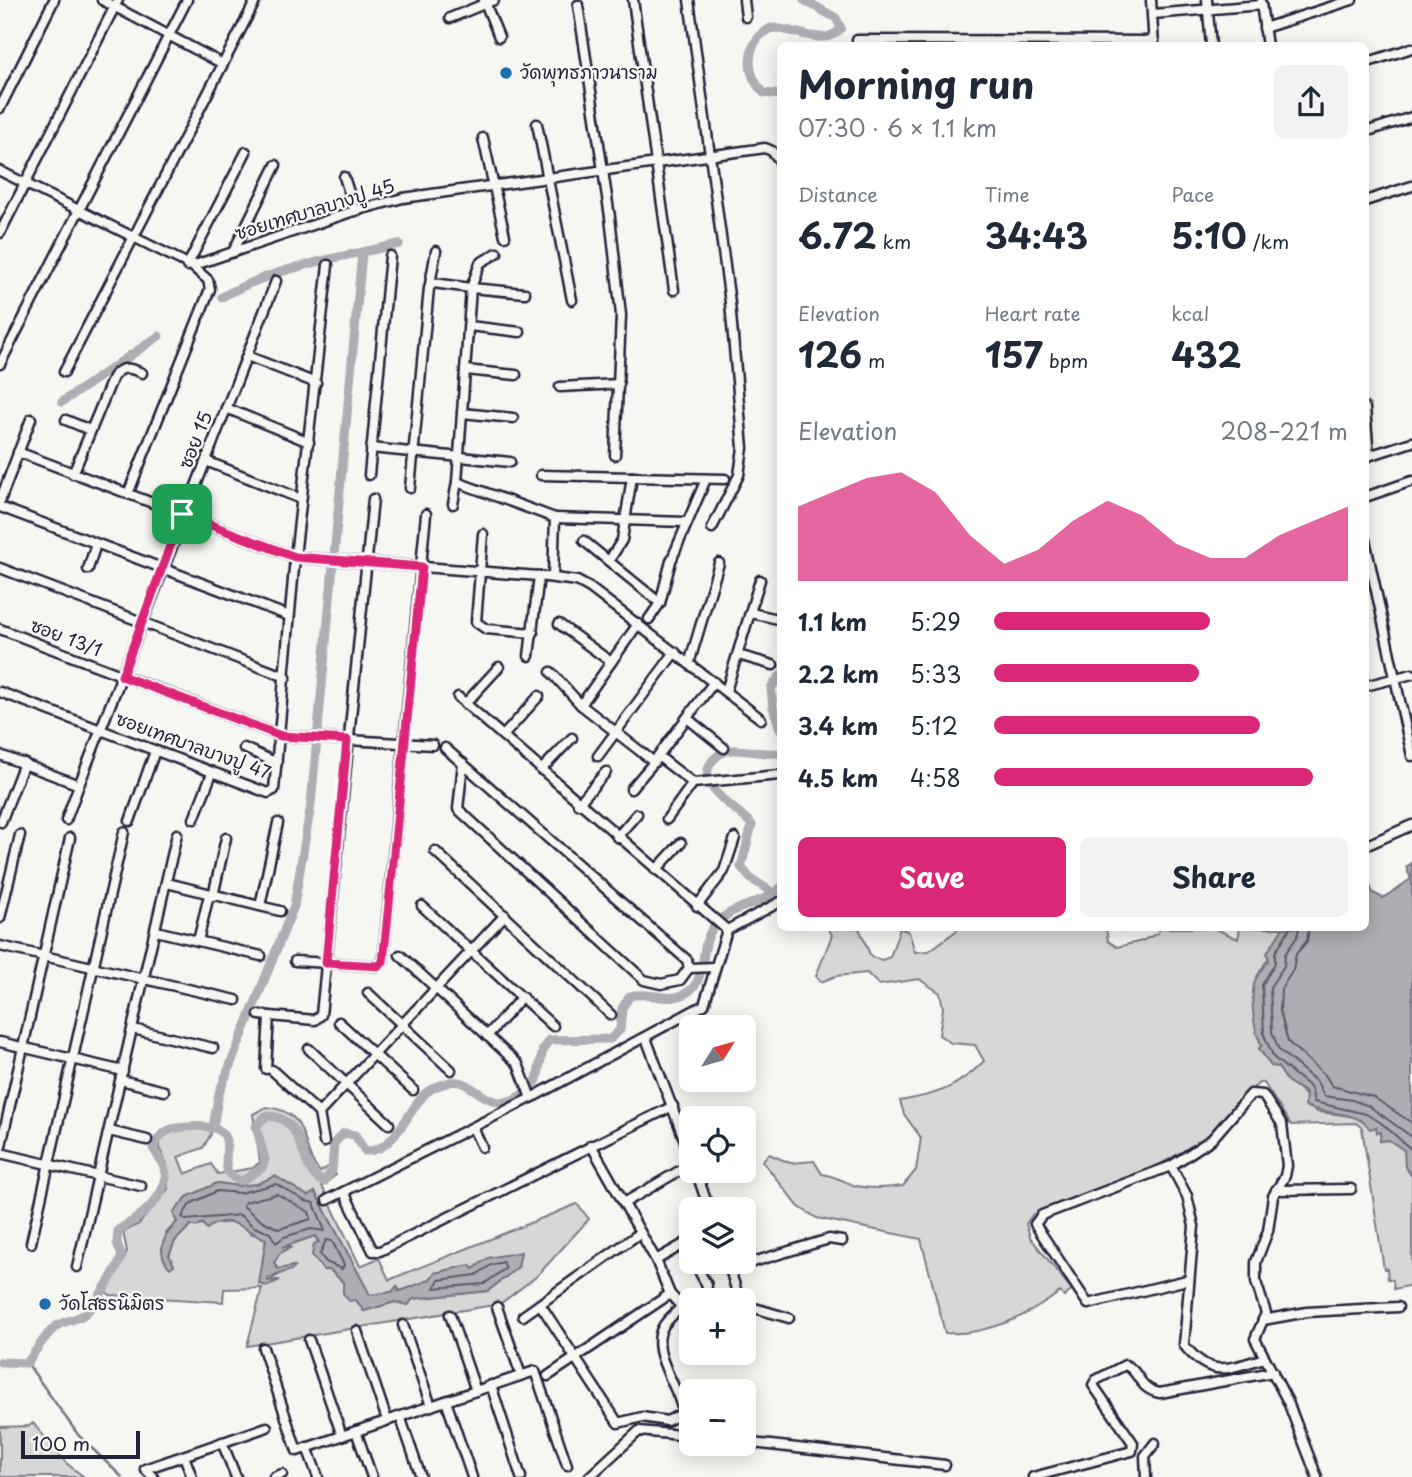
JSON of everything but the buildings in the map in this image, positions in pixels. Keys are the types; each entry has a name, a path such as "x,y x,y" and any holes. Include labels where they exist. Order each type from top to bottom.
{"street":[{"path":"0,108 54,0"},
{"path":"102,0 117,3 223,64"},
{"path":"0,364 187,0"},
{"path":"64,372 256,0"},
{"path":"634,0 674,290"},
{"path":"690,0 730,303 743,448 739,475 712,528"},
{"path":"744,0 746,17"},
{"path":"1151,0 1154,42"},
{"path":"1207,0 1210,42"},
{"path":"1264,28 1352,0"},
{"path":"450,18 488,1 499,37"},
{"path":"0,233 117,3"},
{"path":"1153,14 1261,3 1266,42"},
{"path":"578,5 621,315 615,455"},
{"path":"857,40 1055,42"},
{"path":"1369,62 1412,48"},
{"path":"1369,131 1412,117"},
{"path":"537,124 572,300"},
{"path":"483,138 505,236"},
{"name":"ซอยเทศบาลบางปู 45","path":"189,266 355,211 403,198 765,148 777,158"},
{"path":"189,266 246,152"},
{"path":"233,252 276,165"},
{"path":"0,171 189,266 208,280 210,289 128,494"},
{"path":"344,177 355,211"},
{"path":"1369,200 1412,186"},
{"path":"410,488 430,284 436,251"},
{"path":"453,504 457,482 471,288 480,263 497,253"},
{"path":"369,475 390,256"},
{"name":"ซอยเทศบาลบางปู 47","path":"0,692 212,773 270,793 275,788 295,557 328,265"},
{"name":"ซอย 15","path":"66,820 182,514 276,281"},
{"path":"430,284 525,293"},
{"path":"468,326 520,332"},
{"path":"247,356 316,383"},
{"path":"73,474 117,371 128,368 142,373"},
{"path":"465,370 516,375"},
{"path":"560,387 619,384"},
{"path":"226,408 309,442"},
{"path":"462,413 513,418"},
{"path":"0,501 31,419"},
{"path":"66,420 90,430"},
{"path":"1369,456 1412,442"},
{"path":"371,447 510,462"},
{"path":"18,452 295,557 577,581 590,588 761,719"},
{"path":"205,461 301,499"},
{"path":"541,475 725,479"},
{"path":"609,561 622,540 632,477"},
{"path":"649,619 660,603 687,522 706,479"},
{"path":"1369,496 1412,481"},
{"path":"457,482 555,518 687,522"},
{"path":"258,1015 319,1018 373,499"},
{"path":"0,507 289,617"},
{"path":"295,961 376,967 383,962 426,514"},
{"path":"553,578 555,518"},
{"path":"483,534 475,617 479,626 533,633"},
{"path":"584,541 660,603"},
{"path":"88,569 96,544"},
{"path":"1369,558 1412,756"},
{"path":"689,664 719,563"},
{"path":"0,568 286,677"},
{"path":"529,656 539,576"},
{"path":"726,691 760,580"},
{"path":"751,612 777,619"},
{"path":"559,624 611,662"},
{"path":"580,705 638,624"},
{"name":"ซอย 13/1","path":"0,629 281,736 433,745"},
{"path":"598,756 675,652"},
{"path":"738,655 773,665"},
{"path":"465,704 499,667"},
{"path":"551,671 580,705 616,733 693,783"},
{"path":"1369,685 1412,674"},
{"path":"631,789 714,682"},
{"path":"503,736 539,696"},
{"path":"458,697 578,804 722,926"},
{"path":"687,718 724,748"},
{"path":"541,770 572,738"},
{"path":"244,748 277,763"},
{"path":"445,748 687,960 689,968"},
{"path":"130,821 155,751"},
{"path":"0,755 79,785"},
{"path":"1,822 24,763"},
{"path":"463,763 458,809 644,980 661,984 680,980 689,968"},
{"path":"578,804 606,772"},
{"path":"194,819 212,773"},
{"path":"667,819 693,783 777,775"},
{"path":"617,837 637,814"},
{"path":"260,906 278,824"},
{"path":"1369,844 1412,824"},
{"path":"31,1243 124,832"},
{"path":"77,1267 177,834"},
{"path":"0,918 20,835"},
{"path":"70,838 0,1151 141,1186"},
{"path":"198,941 226,838"},
{"path":"697,906 724,871 735,838"},
{"path":"656,870 681,842"},
{"path":"435,850 611,1015"},
{"path":"167,883 280,911"},
{"path":"722,926 777,903"},
{"path":"422,906 553,1026"},
{"path":"319,1114 505,915"},
{"path":"327,1200 473,1128 704,1005 715,967 722,926"},
{"path":"156,931 261,956"},
{"path":"0,946 236,1000"},
{"path":"400,955 518,1064 530,1096"},
{"path":"689,968 715,967"},
{"path":"368,993 451,1070"},
{"path":"487,1036 522,998"},
{"path":"270,1016 269,1070 319,1114 324,1142"},
{"path":"340,1022 413,1090"},
{"path":"133,1029 214,1048"},
{"path":"646,1038 679,1123"},
{"path":"0,1042 73,1059 164,1091"},
{"path":"309,1049 389,1124"},
{"path":"1187,1280 1088,1304 1035,1224 1042,1215 1171,1166 1212,1139 1229,1123 1244,1099 1251,1094 1261,1094 1278,1114 1284,1130 1287,1166 1276,1190 1255,1271 1266,1306 1255,1339 1295,1417 1317,1477"},
{"path":"344,1192 375,1252 673,1106"},
{"path":"473,1128 482,1147"},
{"path":"109,1132 148,1140"},
{"path":"591,1144 656,1260 670,1294 679,1300"},
{"path":"1171,1166 1179,1175 1193,1211 1195,1242 1187,1280 1182,1338 1184,1345 1197,1360 1219,1370 1265,1358"},
{"path":"624,1203 679,1171"},
{"path":"1276,1190 1351,1189"},
{"path":"523,1315 640,1233"},
{"path":"756,1258 820,1241 842,1241"},
{"path":"656,1260 679,1247"},
{"path":"548,1376 670,1294"},
{"path":"540,1304 616,1423 642,1417 660,1420 678,1418 683,1410 663,1359 661,1337 664,1324 679,1312"},
{"path":"497,1307 521,1375"},
{"path":"1263,1320 1307,1312 1398,1307"},
{"path":"756,1308 789,1318"},
{"path":"450,1315 476,1391"},
{"path":"403,1325 431,1406"},
{"path":"357,1331 387,1420"},
{"path":"309,1340 342,1436"},
{"path":"262,1348 297,1451 535,1371 567,1465"},
{"path":"1033,1477 1132,1451 1133,1443 1093,1385 1096,1380 1125,1365 1131,1367 1147,1390 1160,1393 1273,1373"},
{"path":"491,1385 521,1477"},
{"path":"446,1401 472,1477"},
{"path":"400,1416 421,1477"},
{"path":"153,1477 145,1469 267,1427"},
{"path":"356,1431 372,1477"},
{"path":"589,1477 639,1431 679,1435"},
{"path":"222,1442 236,1477"},
{"path":"756,1443 945,1465"},
{"path":"1146,1477 1145,1456 1155,1443"},
{"path":"307,1447 318,1477"},
{"path":"184,1456 192,1477"}],"shaded area":[{"path":"830,931 860,931 871,957 882,960 890,957 899,931 909,932 915,952 929,951 956,931 1106,931 1108,941 1117,947 1142,941 1159,931 1221,931 1238,939 1239,931 1282,931 1261,971 1256,987 1256,1030 1262,1045 1259,1049 1271,1066 1277,1066 1317,1112 1351,1116 1367,1122 1381,1131 1380,1141 1389,1140 1404,1150 1412,1176 1412,1285 1394,1289 1393,1280 1388,1279 1387,1269 1384,1269 1362,1128 1356,1123 1291,1125 1264,1083 1259,1083 1233,1106 1217,1130 1201,1141 1155,1167 1033,1214 1026,1224 1030,1237 1072,1290 1064,1297 1060,1292 1035,1309 991,1328 945,1333 921,1239 817,1218 799,1207 762,1161 769,1154 790,1163 814,1161 822,1174 859,1187 903,1186 916,1170 921,1138 904,1114 900,1101 946,1089 984,1061 975,1045 951,1043 939,1035 943,1008 940,993 919,979 879,985 867,973 836,976 821,982 816,976 832,935"},
{"path":"266,1107 281,1110 298,1123 313,1163 320,1172 331,1165 336,1175 322,1186 360,1266 379,1258 389,1280 577,1204 589,1219 537,1276 500,1304 247,1346 262,1288 224,1289 223,1302 110,1295 106,1292 127,1251 123,1232 139,1224 168,1189 167,1164 159,1148 165,1136 187,1128 210,1130 211,1134 203,1148 178,1157 185,1174 211,1164 218,1174 253,1168 260,1162 253,1114","holes":["275,1176 308,1196 315,1192 370,1295 392,1292 397,1287 401,1291 429,1280 435,1273 470,1265 473,1269 518,1267 488,1291 412,1299 408,1305 395,1302 364,1311 356,1300 343,1293 343,1282 330,1270 315,1236 281,1248 274,1263 278,1269 295,1266 268,1281 278,1280 259,1284 266,1239 250,1233 239,1222 191,1225 175,1241 169,1256 166,1233 177,1222 173,1213 187,1197 217,1183 239,1186 257,1184"]},
{"path":"33,1423 66,1463 84,1477 0,1477 0,1427 29,1426"}],"water":[{"path":"1412,863 1412,1176 1405,1167 1404,1150 1389,1140 1380,1141 1381,1132 1377,1133 1376,1127 1370,1129 1356,1118 1305,1106 1306,1093 1287,1081 1278,1067 1271,1066 1259,1048 1262,1045 1255,1024 1253,998 1255,981 1269,959 1267,953 1281,931 1369,931 1369,883 1373,893 1383,898 1411,879 1406,867"},
{"path":"275,1176 308,1196 315,1192 370,1295 392,1292 397,1286 398,1291 401,1291 429,1280 435,1273 470,1265 473,1269 488,1258 521,1252 518,1267 488,1291 413,1299 408,1305 395,1302 364,1311 356,1300 349,1301 343,1293 343,1282 330,1270 323,1270 312,1255 314,1244 319,1242 315,1236 282,1247 292,1247 280,1253 274,1263 278,1269 295,1266 294,1269 268,1278 268,1281 280,1280 267,1286 259,1284 266,1239 230,1222 215,1224 207,1229 202,1223 196,1227 191,1225 175,1241 169,1255 174,1265 170,1268 165,1262 163,1244 177,1222 173,1213 187,1197 217,1183 239,1186 257,1184"}],"waterway":[{"path":"777,95 764,93 753,76 750,58 752,49 762,34 771,28 827,37 841,28 836,18 804,0"},
{"path":"222,297 286,270 399,244"},
{"path":"213,1127 219,1093 294,906 311,804 362,253"},
{"path":"62,402 159,336"},
{"path":"777,680 771,688 777,720"},
{"path":"775,894 750,878 741,867 752,825 713,788 708,780 708,771 712,761 728,751 777,753"},
{"path":"0,1362 27,1363 53,1329 83,1315 99,1297 122,1256 117,1243 118,1230 148,1209 163,1187 165,1170 153,1148 165,1132 203,1126 218,1130 225,1137 227,1146 226,1167 231,1175 242,1181 262,1168 265,1160 256,1126 266,1116 280,1118 296,1134 309,1167 315,1176 324,1182 332,1171 334,1143 344,1133 355,1135 365,1151 376,1150 393,1137 427,1092 447,1083 467,1085 496,1102 508,1102 521,1095 537,1080 543,1049 549,1040 610,1039 620,1030 622,1008 630,996 674,997 688,992 698,979 712,929 727,915 777,890"},
{"path":"27,1363 79,1436 122,1477"}],"place":[{"name":"วัดพุทธภาวนาราม","path":"506,73"},
{"name":"วัดโสธรนิมิตร","path":"45,1304"}],"route":[{"path":"182,514 295,557 422,567 383,962 379,966 326,963 347,740 281,736 122,676 182,514"}]}
